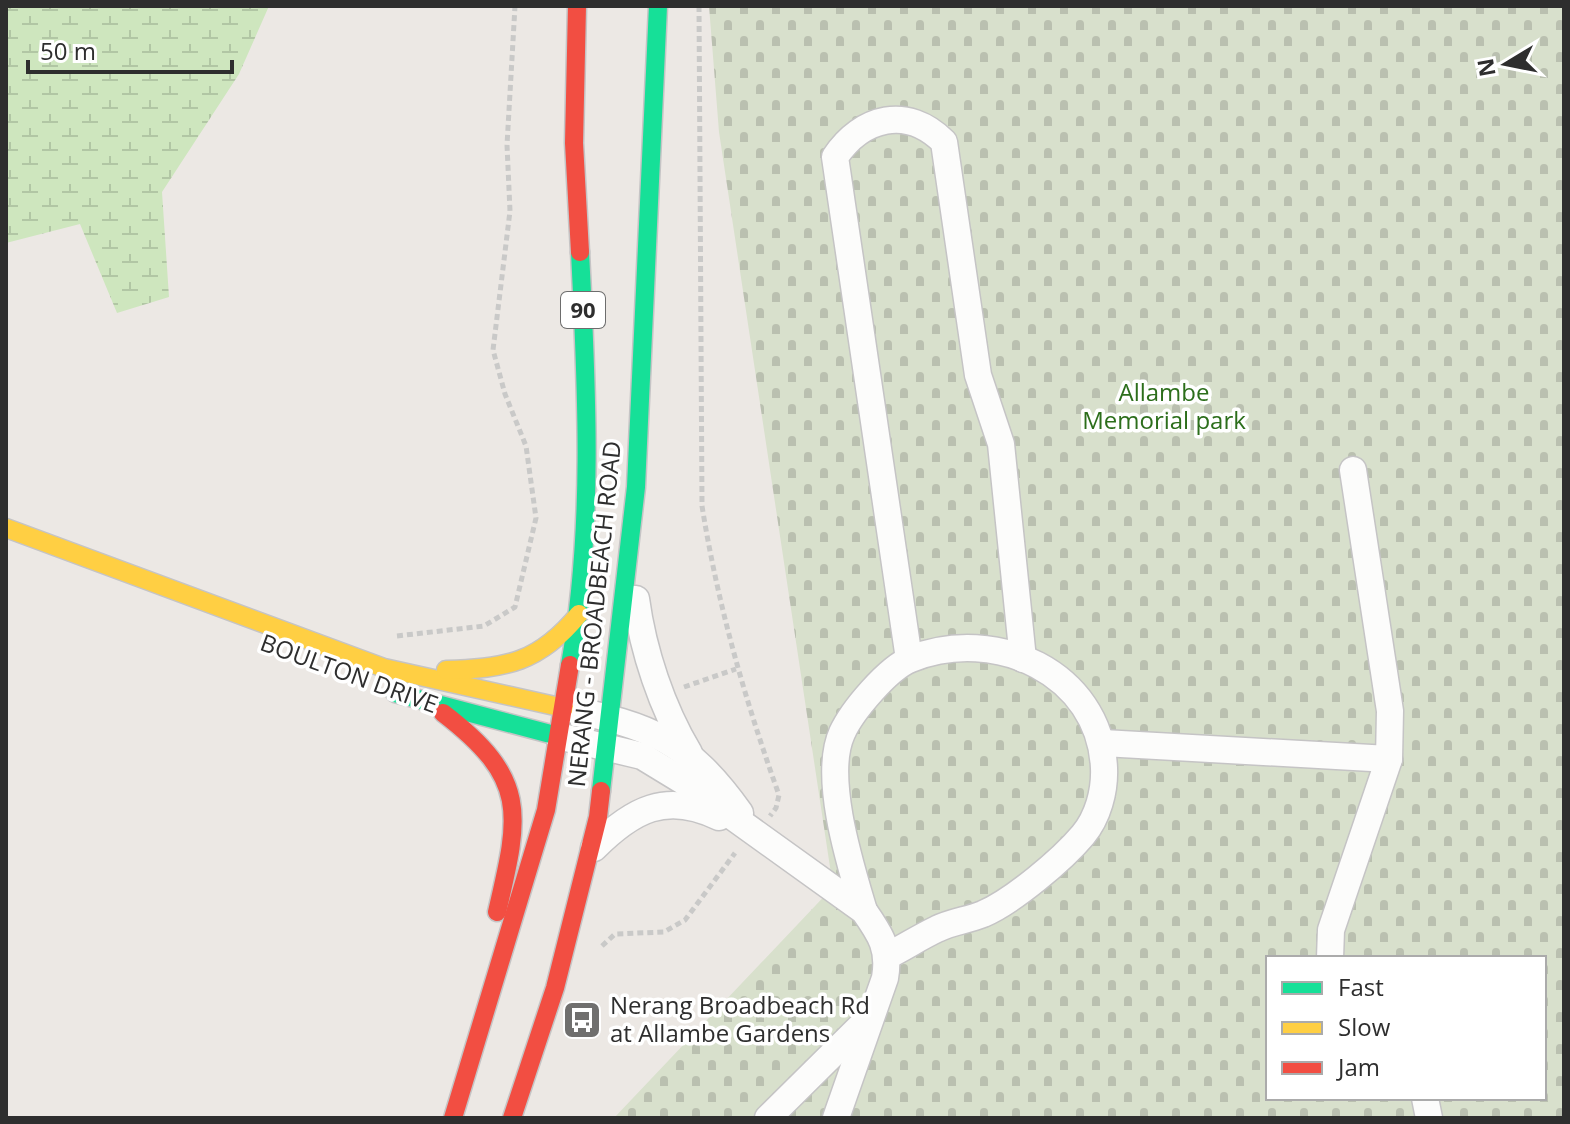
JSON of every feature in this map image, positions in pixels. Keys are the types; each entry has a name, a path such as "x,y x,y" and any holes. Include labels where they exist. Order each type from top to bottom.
{"main road":[{"name":"NERANG - BROADBEACH ROAD","path":"454,1114 546,810 579,614 589,439 574,143 577,6"},
{"name":"NERANG - BROADBEACH ROAD","path":"512,1118 555,988 591,852 606,748 636,487 658,6"},
{"name":"BOULTON DRIVE","path":"6,528 105,562 384,668 564,708"},
{"name":"BOULTON DRIVE","path":"105,562 263,644"},
{"path":"384,668 472,670 525,660 559,641 579,614"},
{"name":"BOULTON DRIVE","path":"376,686 431,705 558,736"},
{"path":"431,705 468,731 496,758 513,793 515,834 454,1114"}],"street":[{"path":"909,659 835,157 848,137 867,125 886,121 928,126 944,142 978,375 1001,444 1023,659"},
{"path":"1330,956 1331,930 1389,759 1390,711 1353,470"},
{"path":"629,547 641,635 689,753 760,823 864,911 882,935 889,955 872,1016 836,1118"},
{"path":"864,911 843,842 836,774 841,734 871,691 909,659 959,648 1008,653 1050,670 1084,701 1103,743 1105,791 1084,834 1027,885 985,913 939,928 889,955"},
{"name":"BOULTON DRIVE","path":"564,708 644,728 689,753"},
{"name":"BOULTON DRIVE","path":"558,736 642,756 760,823"},
{"path":"1103,743 1389,759"},
{"path":"591,852 620,822 663,805 689,806 760,823"},
{"path":"768,1118 872,1016"}],"path":[{"path":"392,636 484,626 515,607 536,518 526,446 505,394 493,350 510,211 507,145 515,6"},
{"path":"699,6 702,506 712,569 736,669 779,795 776,808 760,823"},
{"path":"601,948 615,934 664,932 685,920 735,853"}],"green space":[{"path":"6,6 269,6 239,74 162,192 169,297 117,313 80,224 6,243"},
{"name":"Allambe Memorial park","path":"709,6 1564,6 1564,1118 614,1118 833,887 719,132"}],"traffic: fast":[{"path":"601,791 636,487 658,6"},
{"path":"570,665 578,614 586,511 585,355 580,252"},
{"path":"395,693 558,736"}],"traffic: slow":[{"path":"6,528 384,668 564,708"},
{"path":"446,670 487,668 520,660 550,643 579,614"}],"traffic: jam":[{"path":"577,6 574,143 580,252"},
{"path":"453,1118 546,810 570,665"},
{"path":"443,713 491,758 504,779 511,800 513,823 510,849 497,912"},
{"path":"512,1118 555,988 598,817 601,791"}],"place":[{"name":"Nerang Broadbeach Rd at Allambe Gardens","path":"582,1020"}]}
